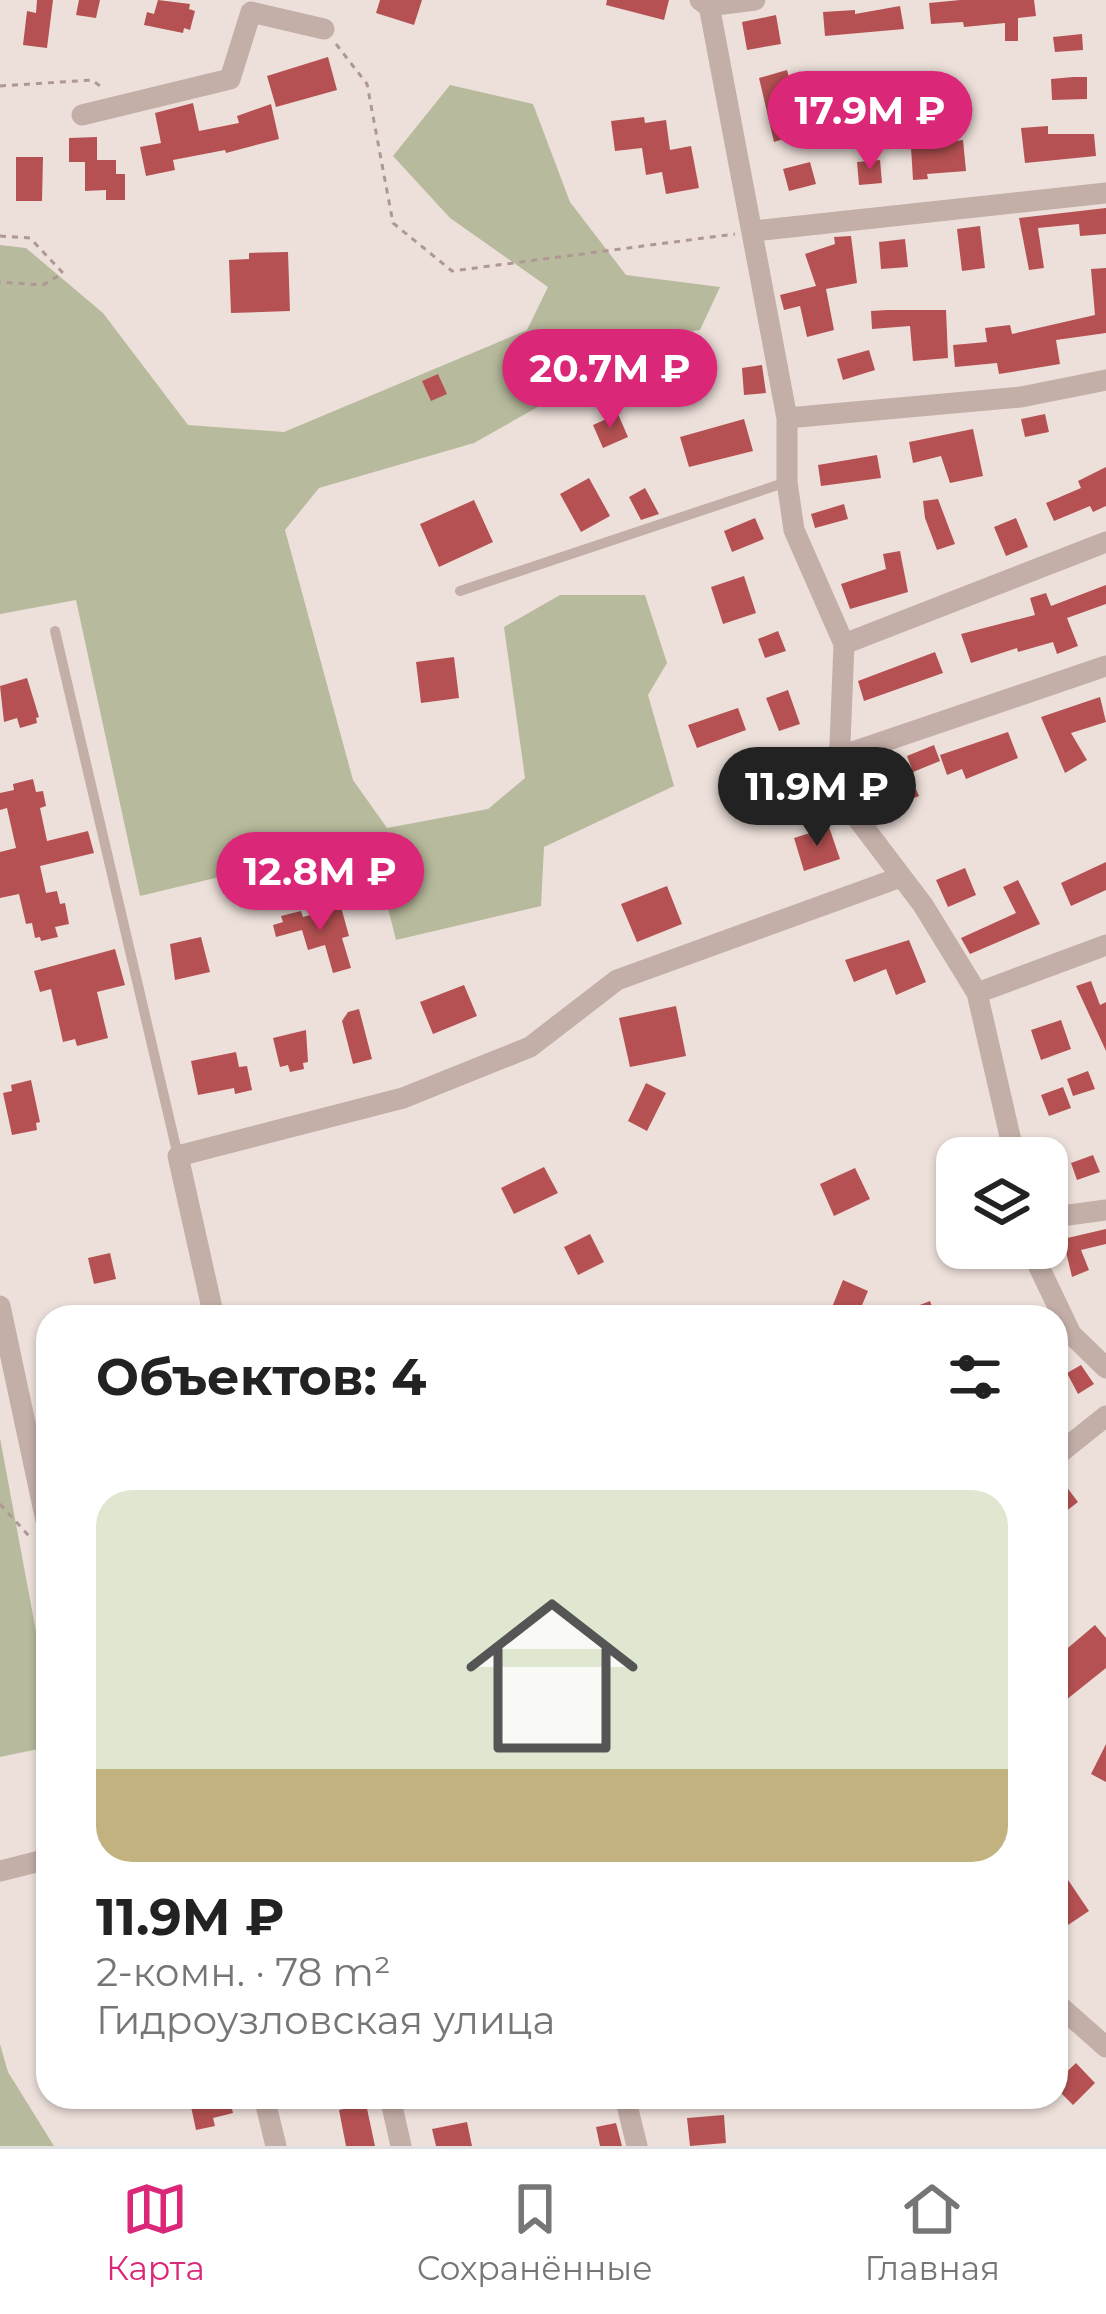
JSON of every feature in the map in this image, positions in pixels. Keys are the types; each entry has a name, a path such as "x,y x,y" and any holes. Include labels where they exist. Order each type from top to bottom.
{"street":[{"path":"755,0 705,2 754,231 787,418 787,482 794,530 844,644 838,793 923,904 977,993 1010,1137"},
{"path":"82,115 230,79 253,6 324,29"},
{"path":"754,231 1106,193"},
{"path":"787,418 1021,397 1106,380"},
{"path":"844,644 1106,542"},
{"path":"841,756 1106,666"},
{"path":"211,1305 178,1156 403,1098 530,1047 616,980 901,877"},
{"path":"977,993 1106,945"},
{"path":"1068,1215 1106,1210"},
{"path":"1040,1269 1057,1305"},
{"path":"0,1306 36,1474"},
{"path":"1068,1328 1106,1368"},
{"path":"1068,1446 1106,1416"},
{"path":"0,1871 36,1862"},
{"path":"1068,2013 1106,2047"},
{"path":"267,2109 276,2146"},
{"path":"393,2109 401,2146"},
{"path":"628,2109 637,2146"}],"lane":[{"path":"460,591 787,482"},
{"path":"55,631 178,1156"}],"path":[{"path":"324,29 368,84 393,224 452,272 754,231"},
{"path":"0,86 92,80 124,104"},
{"path":"0,236 30,238 64,273 44,285 0,282"},
{"path":"0,1504 36,1548"}],"green space":[{"path":"450,85 533,104 570,202 626,275 720,287 700,330 592,346 582,382 474,443 319,488 285,530 353,780 387,828 488,809 525,778 504,627 560,595 645,595 667,663 648,695 674,786 544,847 541,906 396,940 379,873 340,848 140,896 76,600 0,614 0,245 26,248 103,313 188,425 284,432 527,330 548,287 450,218 393,156"},
{"path":"0,1438 36,1632 36,1750 0,1757"},
{"path":"0,2044 8,2072 54,2146 0,2146"}],"building":[{"path":"37,0 53,0 47,48 23,45 27,11 36,13"},
{"path":"79,0 100,0 96,18 76,15"},
{"path":"158,0 190,4 189,9 195,11 190,30 184,28 183,33 144,25 147,12 154,14"},
{"path":"380,0 422,0 414,25 376,13"},
{"path":"607,0 669,0 664,20 606,5"},
{"path":"1034,0 1036,16 1018,18 1018,41 1005,41 1005,23 931,24 929,3"},
{"path":"900,6 904,29 825,36 823,12 855,10 855,14"},
{"path":"776,15 781,44 747,50 742,22"},
{"path":"1082,34 1083,50 1055,52 1053,37"},
{"path":"328,57 337,90 276,107 267,76"},
{"path":"787,70 794,95 787,97 801,133 774,142 759,78"},
{"path":"1087,77 1087,99 1052,100 1051,79"},
{"path":"193,103 199,131 239,123 237,116 271,104 279,139 173,160 175,170 146,176 140,147 161,143 155,113"},
{"path":"644,117 645,123 666,120 670,150 691,146 699,188 666,194 662,172 646,175 642,148 615,151 611,121"},
{"path":"1048,126 1048,134 1094,134 1096,156 1025,163 1021,128"},
{"path":"97,137 97,160 116,160 116,174 125,174 125,200 106,200 106,190 85,191 85,162 69,162 69,138"},
{"path":"963,140 966,171 913,180 911,147"},
{"path":"16,157 43,157 42,201 16,201"},
{"path":"880,160 882,183 859,185 857,162"},
{"path":"810,162 816,184 789,191 783,169"},
{"path":"1106,208 1106,234 1080,236 1079,224 1038,228 1044,268 1029,270 1019,218"},
{"path":"980,226 985,268 962,271 957,229"},
{"path":"851,236 857,283 826,289 834,330 807,337 800,306 784,310 780,295 816,286 805,254 835,244 834,237"},
{"path":"905,239 908,267 881,269 879,242"},
{"path":"288,252 290,311 231,313 229,260 249,259 249,253"},
{"path":"1106,268 1106,333 1056,340 1060,364 999,374 997,363 955,367 953,345 987,342 985,328 1010,325 1012,334 1095,315 1091,269"},
{"path":"946,310 948,358 913,361 910,326 872,329 871,311"},
{"path":"869,350 875,370 843,380 837,359"},
{"path":"762,365 766,393 744,395 742,368"},
{"path":"438,374 447,394 431,401 422,381"},
{"path":"618,414 628,437 603,448 593,425"},
{"path":"1045,414 1049,432 1025,437 1021,419"},
{"path":"744,419 753,451 689,467 680,437"},
{"path":"973,429 983,476 950,483 941,456 913,463 909,442"},
{"path":"877,455 881,478 821,486 818,465"},
{"path":"1106,467 1106,506 1093,512 1090,506 1054,521 1046,503 1081,488 1078,481"},
{"path":"589,478 610,516 581,532 560,494"},
{"path":"645,488 659,514 641,520 629,497"},
{"path":"938,499 955,544 937,550 923,501"},
{"path":"474,500 493,542 439,567 420,524"},
{"path":"844,504 848,519 815,528 811,514"},
{"path":"755,518 764,539 732,552 724,531"},
{"path":"1016,518 1028,547 1006,556 994,527"},
{"path":"900,551 908,592 850,609 841,584 886,569 883,554"},
{"path":"744,576 756,613 723,624 711,587"},
{"path":"1106,585 1106,604 1067,618 1078,646 1057,654 1053,642 971,663 961,634 1035,615 1030,598 1046,593 1051,606"},
{"path":"778,631 786,651 765,658 758,639"},
{"path":"935,652 943,673 864,701 858,681"},
{"path":"454,657 459,698 421,703 416,662"},
{"path":"27,678 39,717 37,723 20,728 17,718 4,722 0,686"},
{"path":"788,690 800,724 779,731 766,698"},
{"path":"1100,697 1106,722 1071,733 1087,760 1065,773 1041,717"},
{"path":"738,708 746,730 697,748 688,725"},
{"path":"1008,732 1018,758 966,779 962,769 947,775 940,755"},
{"path":"934,745 940,761 913,772 907,756"},
{"path":"769,750 777,778 742,789 734,761"},
{"path":"876,769 882,784 866,790 860,775"},
{"path":"907,769 919,796 902,803 890,777"},
{"path":"33,779 36,792 43,791 46,806 40,808 47,841 88,831 94,853 40,866 46,893 57,891 69,924 55,927 58,937 41,941 35,938 32,923 26,924 19,894 0,898 0,852 16,848 7,808 0,810 0,793"},
{"path":"829,827 840,859 804,871 794,838"},
{"path":"1106,862 1106,890 1071,906 1061,883"},
{"path":"965,868 976,895 948,907 936,880"},
{"path":"1018,880 1040,924 970,954 961,938 1016,913 1003,887"},
{"path":"667,886 682,924 637,942 621,904"},
{"path":"341,907 349,936 342,938 351,968 333,973 325,945 308,950 302,930 276,937 273,925 283,922 281,916 301,911 303,917"},
{"path":"201,937 210,972 175,980 170,944"},
{"path":"909,940 926,982 896,995 886,969 854,982 845,960"},
{"path":"115,949 125,985 97,992 108,1038 77,1046 75,1039 63,1042 51,989 40,992 34,971"},
{"path":"1091,981 1100,1005 1106,1002 1106,1051 1076,986"},
{"path":"464,985 477,1016 433,1034 420,1002"},
{"path":"676,1006 686,1056 630,1067 619,1018"},
{"path":"359,1009 372,1059 353,1064 342,1021 348,1012"},
{"path":"1061,1020 1071,1049 1041,1060 1031,1030"},
{"path":"306,1030 308,1062 303,1063 304,1069 290,1072 288,1065 280,1067 273,1038"},
{"path":"236,1052 239,1067 247,1066 252,1090 235,1094 234,1088 198,1095 191,1061"},
{"path":"1088,1071 1095,1089 1073,1096 1067,1079"},
{"path":"31,1080 40,1122 37,1130 12,1135 3,1093 12,1091 11,1085"},
{"path":"646,1083 666,1093 647,1131 628,1121"},
{"path":"1063,1087 1071,1108 1049,1116 1041,1095"},
{"path":"1093,1155 1100,1172 1077,1180 1071,1163"},
{"path":"544,1167 558,1193 514,1214 501,1188"},
{"path":"855,1168 870,1199 834,1216 820,1184"},
{"path":"1106,1229 1106,1244 1081,1250 1089,1270 1072,1277 1068,1260 1068,1238"},
{"path":"590,1234 604,1262 578,1275 564,1247"},
{"path":"110,1253 116,1279 94,1284 88,1258"},
{"path":"843,1280 868,1291 862,1305 833,1305"},
{"path":"1081,1365 1094,1384 1078,1394 1068,1372"},
{"path":"1068,1489 1078,1502 1068,1510"},
{"path":"1095,1625 1106,1638 1106,1668 1068,1698 1068,1648"},
{"path":"1106,1744 1106,1782 1091,1774"},
{"path":"1068,1880 1089,1911 1068,1925"},
{"path":"1076,2063 1095,2083 1073,2105 1068,2100 1068,2071"},
{"path":"192,2109 232,2109 233,2113 213,2118 215,2126 196,2130"},
{"path":"367,2109 375,2146 346,2146 339,2110"},
{"path":"724,2115 726,2143 690,2146 687,2118"},
{"path":"467,2122 472,2146 436,2146 432,2129"},
{"path":"616,2123 622,2146 600,2146 596,2127"}]}
